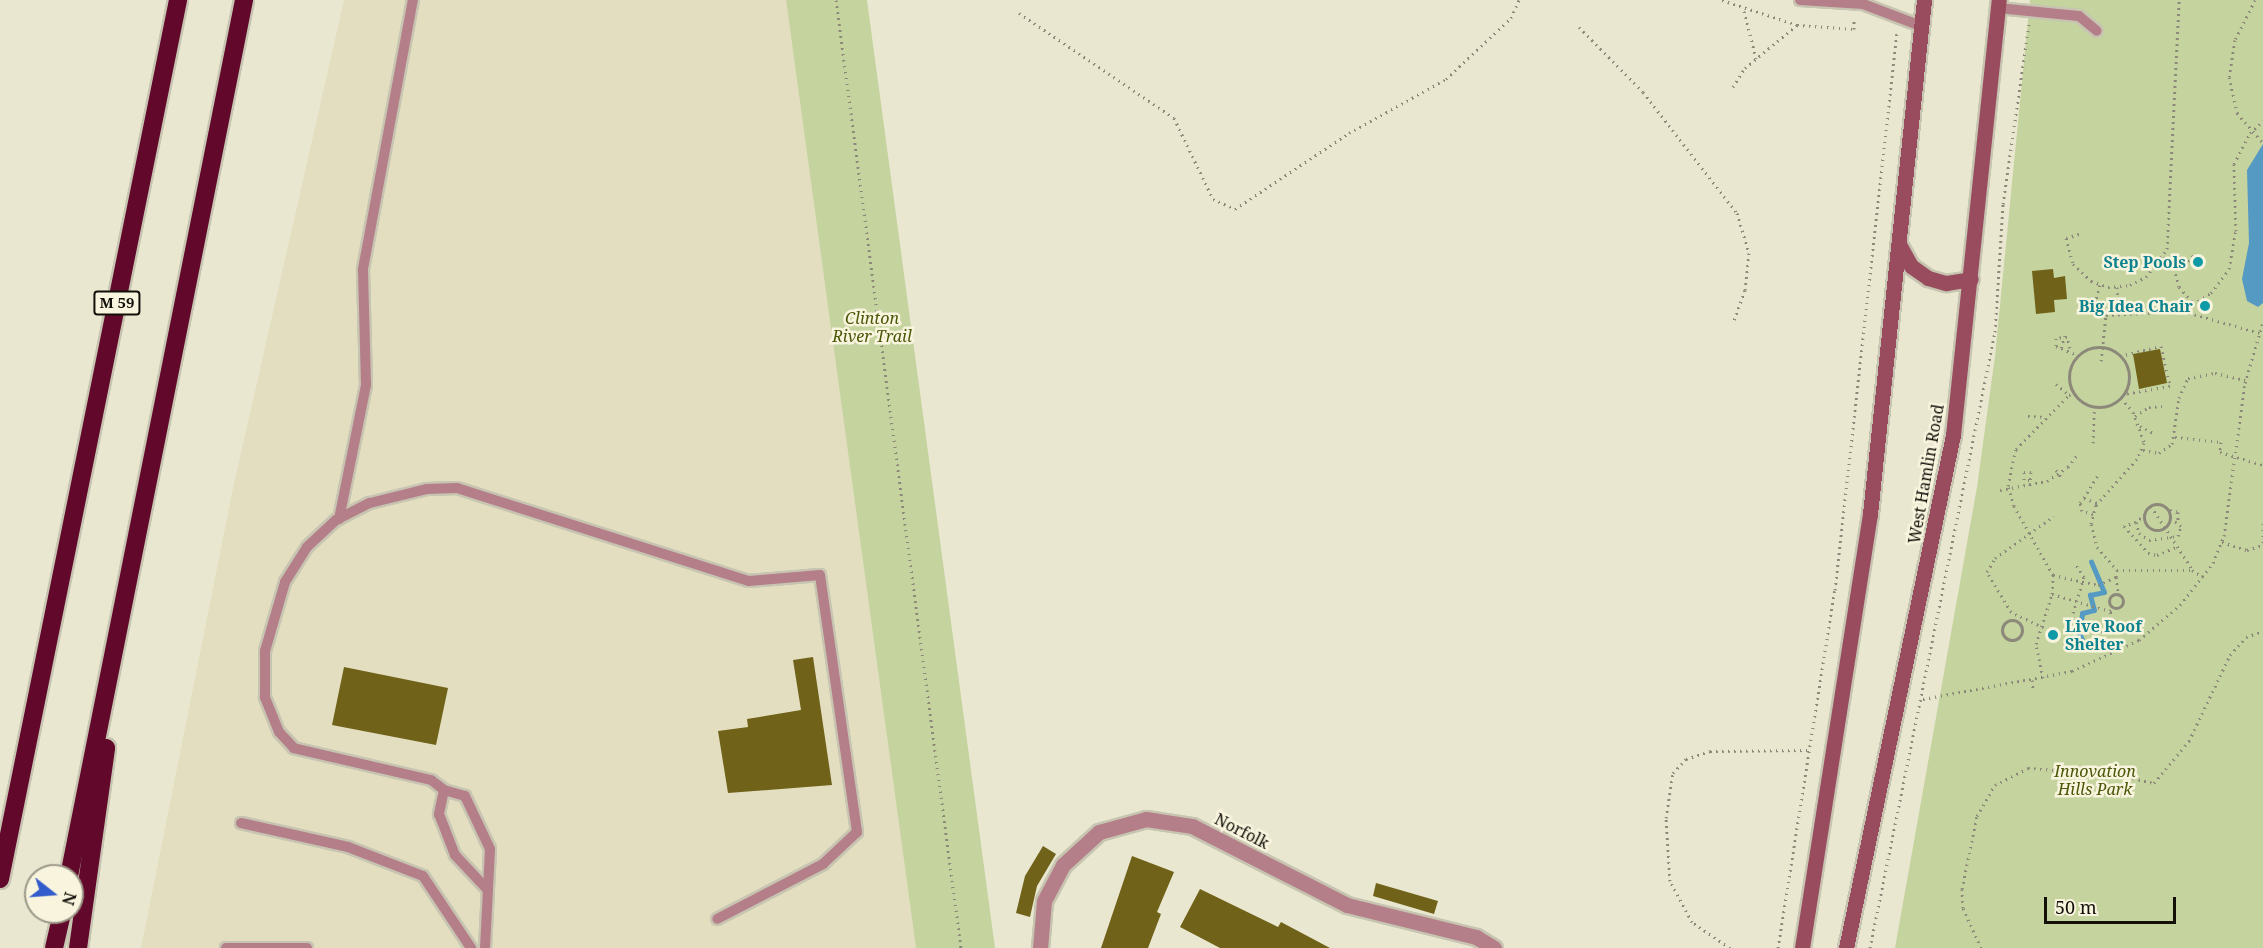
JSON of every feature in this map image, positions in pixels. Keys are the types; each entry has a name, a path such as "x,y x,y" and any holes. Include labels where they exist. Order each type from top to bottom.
{"highway":[{"name":"M 59","path":"0,879 178,0"},
{"path":"71,864 244,0"},
{"path":"78,948 132,562"},
{"path":"54,948 59,924"}],"main road":[{"path":"1802,948 1870,514 1924,0"},
{"name":"West Hamlin Road","path":"1846,948 1940,504 1971,279 1998,4"},
{"path":"1899,246 1911,266 1928,278 1946,283 1971,279"}],"street":[{"name":"Norfolk","path":"1040,948 1044,901 1063,865 1099,832 1146,819 1192,826 1347,904 1476,937 1494,948"}],"lane":[{"path":"339,519 366,385 363,269 413,0"},
{"path":"1800,0 1854,4 1899,21 1922,26"},
{"path":"1998,4 2079,16 2097,31"},
{"path":"485,948 486,888 491,873 490,849 465,796 444,790 431,780 294,748 275,723 265,697 265,651 285,582 307,547 339,519 381,500 427,489 457,488 749,580 820,575 857,832 823,864 717,919"},
{"path":"444,790 439,814 455,855 486,888"},
{"path":"241,824 348,847 423,876 471,948"},
{"path":"226,948 307,948"}],"path":[{"path":"836,0 961,948"},
{"path":"1019,12 1174,118 1213,199 1235,209 1349,133 1446,80 1510,18 1519,0"},
{"path":"1722,0 1744,11 1797,26 1854,29 1854,4"},
{"path":"2079,234 2066,238 2070,256 2081,274 2100,285 2117,287 2146,277 2163,256 2170,224 2179,0"},
{"path":"2255,0 2238,32 2230,69 2234,105 2250,133 2263,143"},
{"path":"1744,11 1756,58"},
{"path":"1778,948 1810,750 1860,393 1899,21"},
{"path":"1733,87 1756,58 1797,26"},
{"path":"1579,27 1643,92 1737,213 1749,253 1745,290 1734,320"},
{"path":"2183,311 2216,289 2232,262 2236,221 2233,171 2250,133 2263,121"},
{"path":"2188,261 2194,255"},
{"path":"2163,256 2170,262 2179,287 2195,305"},
{"path":"2100,285 2094,308 2106,315 2183,311 2261,334"},
{"path":"2117,287 2118,315"},
{"path":"2101,361 2106,315"},
{"path":"1923,699 2043,678 2081,668 2139,640 2164,621 2203,577 2222,542 2237,454 2245,380 2263,322"},
{"path":"2065,336 2070,348 2079,356"},
{"path":"2061,348 2065,336"},
{"path":"2065,336 2055,342 2061,348 2070,348"},
{"path":"2161,346 2170,386 2122,396 2094,407 2074,393 2070,370 2079,356 2102,348 2120,356 2161,346"},
{"path":"2120,356 2128,371 2122,396 2140,426 2142,450 2098,503 2093,514 2097,547 2117,570 2192,570"},
{"path":"2142,450 2159,453 2175,437 2180,398 2188,378 2216,373 2245,380"},
{"path":"2056,384 2069,395"},
{"path":"2043,678 2036,644 2040,624 2052,594 2053,575 2008,489 2016,449 2044,417 2074,393"},
{"path":"2135,416 2149,407 2162,406"},
{"path":"2093,443 2094,407"},
{"path":"2028,416 2044,417"},
{"path":"2140,426 2155,434"},
{"path":"2175,437 2221,442 2219,452 2237,454 2263,465"},
{"path":"2000,490 2030,486 2060,476 2073,465 2077,455"},
{"path":"2056,470 2060,476"},
{"path":"2093,514 2082,511 2079,503 2097,476"},
{"path":"2029,480 2030,486"},
{"path":"2084,498 2098,503"},
{"path":"2151,506 2192,570 2203,577"},
{"path":"2136,523 2149,540 2178,536 2178,512 2151,506"},
{"path":"2136,523 2151,506"},
{"path":"2165,528 2170,510"},
{"path":"2145,514 2146,524"},
{"path":"2049,630 2011,612 1987,572 1995,558 2054,516"},
{"path":"2169,517 2178,522"},
{"path":"2165,528 2157,530 2146,524 2136,523 2124,526 2148,553 2157,555 2176,547"},
{"path":"2222,542 2247,550 2263,544 2263,523"},
{"path":"2073,613 2082,582 2075,563"},
{"path":"2110,611 2122,603 2118,594 2117,570"},
{"path":"2053,575 2098,585 2116,577"},
{"path":"2052,594 2110,611"},
{"path":"2114,607 2110,599 2118,594"},
{"path":"2101,632 2113,619 2110,611"},
{"path":"2018,621 2003,625 2008,640 2021,636 2018,621 2020,617"},
{"path":"1981,948 1963,908 1962,889 1977,816 1995,785 2028,768 2121,775 2154,783 2189,741 2230,655 2246,637 2263,631"},
{"path":"2032,680 2033,689"},
{"path":"1730,948 1692,922 1670,881 1666,818 1673,773 1686,759 1710,751 1810,750"}],"shaded area":[{"path":"344,0 786,0 916,948 141,948 233,488"}],"green space":[{"name":"Clinton River Trail","path":"786,0 867,0 995,948 916,948"},
{"name":"Innovation Hills Park","path":"2030,0 2263,0 2263,948 1895,948 1977,487 1995,356"}],"water":[{"path":"2263,144 2263,303 2258,307 2247,301 2242,279 2249,243 2247,170"}],"building":[{"path":"2053,269 2054,278 2065,276 2067,299 2054,300 2055,312 2036,314 2032,271"},
{"path":"2160,349 2167,383 2139,389 2133,354"},
{"path":"813,657 832,785 728,793 718,731 748,727 747,719 801,710 793,660"},
{"path":"344,667 448,688 436,745 332,725"},
{"path":"1043,846 1056,854 1037,886 1030,917 1016,913 1025,876"},
{"path":"1132,856 1174,872 1157,912 1161,914 1148,948 1101,948"},
{"path":"1376,883 1438,901 1434,914 1373,896"},
{"path":"1200,889 1278,927 1281,922 1330,948 1220,948 1180,927"}],"waterway":[{"path":"2084,644 2079,633 2082,613 2094,610 2090,595 2104,592 2091,562"}],"place":[{"name":"Step Pools","path":"2198,262"},
{"name":"Big Idea Chair","path":"2205,306"},
{"name":"Live Roof Shelter","path":"2053,635"}]}
